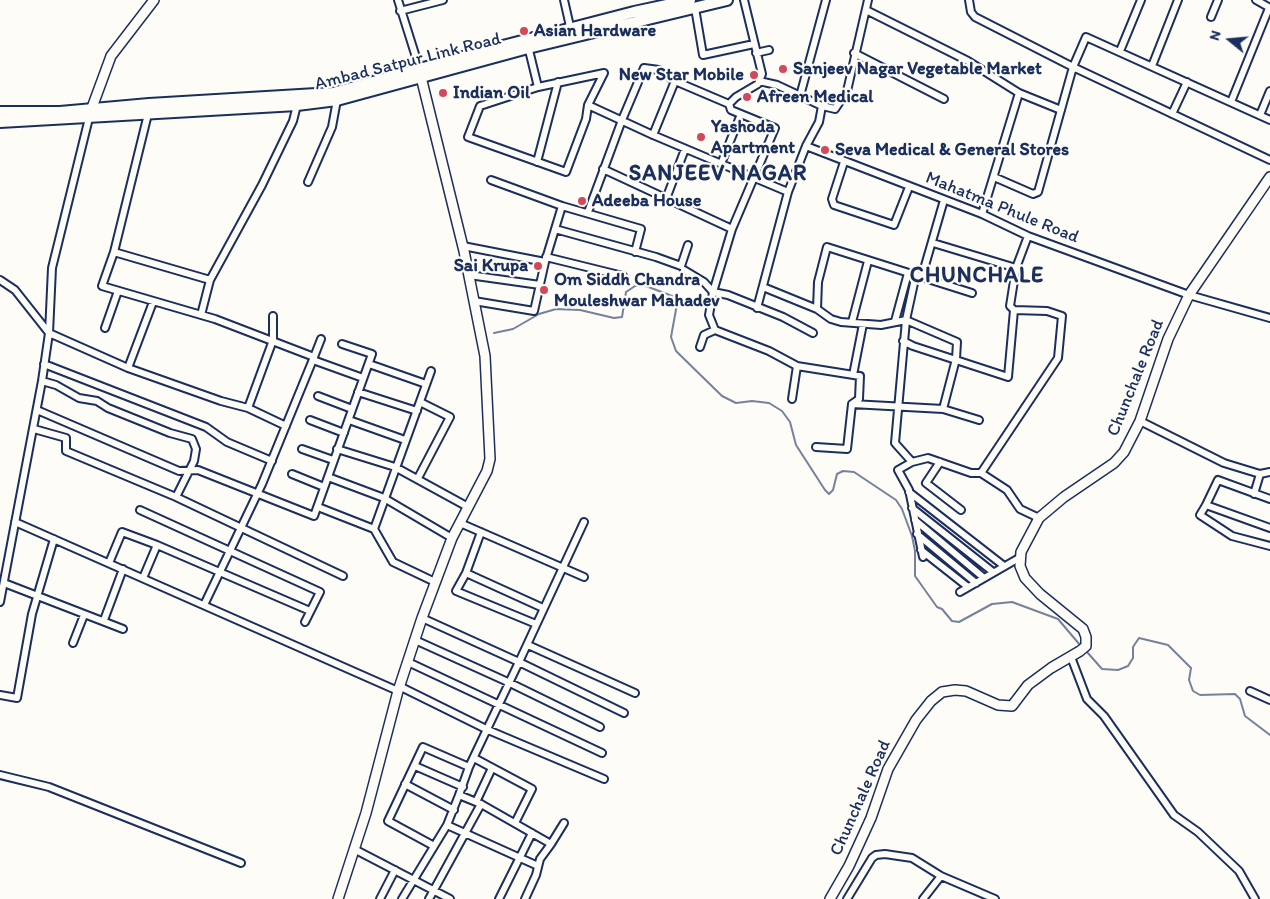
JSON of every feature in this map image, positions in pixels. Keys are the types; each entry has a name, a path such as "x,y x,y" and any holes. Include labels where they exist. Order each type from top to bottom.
{"main road":[{"name":"Ambad Satpur Link Road","path":"0,112 148,114 297,105 337,100 527,44 692,4 727,0"},
{"name":"Ambad Satpur Link Road","path":"0,122 333,93 420,74"}],"street":[{"path":"0,602 42,382 49,333 52,268 90,114 111,56 154,0"},
{"path":"338,899 354,850 398,688 422,618 452,538 490,459 485,356 469,275 420,74 398,0"},
{"path":"400,11 443,0"},
{"path":"564,0 572,33"},
{"path":"729,104 759,81 762,74 744,0"},
{"path":"800,96 826,0"},
{"path":"759,81 777,85 822,106 835,109 846,91 868,0"},
{"path":"968,0 971,12 975,17 1270,160"},
{"path":"1120,52 1141,0"},
{"path":"1152,66 1178,0"},
{"path":"1211,17 1218,0"},
{"path":"1231,102 1270,8 1256,0"},
{"path":"692,4 703,55 754,44"},
{"path":"866,10 968,61 1019,93 1061,110"},
{"path":"994,177 1033,194 1038,192 1073,66 1086,37 1270,120"},
{"path":"527,44 538,87"},
{"path":"756,53 769,50"},
{"path":"854,54 944,99"},
{"path":"588,212 622,120 644,68 659,70 675,81 729,104 731,110 775,128 732,229 713,292 709,315 715,330"},
{"path":"604,73 588,105 586,119 566,172 511,150 468,137 480,106 538,87 604,73"},
{"path":"653,136 675,81"},
{"path":"537,162 558,82"},
{"path":"1172,114 1187,82"},
{"path":"1260,116 1270,91"},
{"path":"982,214 1019,93"},
{"path":"308,182 332,127 337,100"},
{"path":"201,315 210,280 262,185 292,121 297,105"},
{"path":"588,105 653,136 788,192"},
{"path":"757,308 788,192 806,146 819,122 822,106"},
{"path":"148,114 114,252 102,286 201,315 273,340 364,378"},
{"path":"721,164 741,114"},
{"name":"Mahatma Phule Road","path":"806,146 982,214 1028,236 1189,295 1270,318"},
{"path":"666,200 685,149"},
{"path":"844,162 832,200 834,204 894,225 909,187"},
{"path":"603,169 666,200 732,229"},
{"name":"Chunchale Road","path":"830,899 849,866 871,818 888,769 916,720 931,701 942,692 955,690 966,692 998,705 1012,706 1025,688 1051,668 1086,646 1086,634 1078,624 1030,584 1022,572 1019,558 1039,518 1064,497 1114,463 1129,444 1140,421 1168,339 1189,295 1270,177"},
{"path":"491,180 562,206 588,212 641,229 634,252"},
{"path":"912,462 896,443 903,340 906,320 919,275 933,243 932,239 944,200"},
{"path":"474,300 534,310 545,259 562,206"},
{"path":"555,229 681,266 688,245"},
{"path":"981,474 1058,358 1062,316 1047,311 1014,310 1010,306 1016,268 1028,236"},
{"path":"933,243 1016,268"},
{"path":"463,246 545,259 623,276"},
{"path":"817,310 818,282 827,247 919,275 944,286 972,293"},
{"path":"114,252 210,280"},
{"path":"852,322 868,261"},
{"path":"684,270 704,282 713,292 782,316 813,333"},
{"path":"896,321 908,273"},
{"path":"469,275 540,285"},
{"path":"0,280 15,290 49,333 128,368 220,401 248,408 286,426"},
{"path":"763,288 817,310 831,319 881,325 906,320 957,342 956,359 943,409"},
{"path":"105,328 118,291"},
{"path":"128,368 153,302"},
{"path":"903,340 914,346 1008,377 1014,310"},
{"path":"248,408 273,340 273,316"},
{"path":"853,375 863,324"},
{"path":"700,347 704,335 715,330 769,351 797,366 860,376 858,399 852,404 848,449 816,447"},
{"path":"204,605 257,495 322,339"},
{"path":"37,410 178,471 198,470 314,516 372,354 342,344"},
{"path":"44,364 206,426 227,442 272,461"},
{"path":"369,364 426,384"},
{"path":"792,399 797,366"},
{"path":"374,529 431,371"},
{"path":"42,382 56,385 79,398 97,402 108,408 192,439 196,449 189,471 176,497"},
{"path":"358,392 416,412"},
{"path":"318,396 352,409"},
{"path":"418,478 450,417 420,402"},
{"path":"852,404 943,409 979,420"},
{"path":"310,420 344,433"},
{"path":"349,420 405,440"},
{"path":"1140,421 1224,463 1270,476"},
{"path":"34,429 66,438 66,450 176,497 343,576"},
{"path":"302,449 333,460"},
{"path":"338,449 395,467 418,478 468,508"},
{"path":"968,587 922,554 909,492 898,470 912,462 928,458 971,473 981,474 1007,490 1020,509 1039,518"},
{"path":"940,462 926,483 960,510"},
{"path":"1260,474 1270,472"},
{"path":"292,474 324,487"},
{"path":"1254,494 1260,474"},
{"path":"328,477 384,498 452,538"},
{"path":"1270,499 1218,480 1215,481 1200,515 1232,536 1270,546"},
{"path":"909,492 1004,566"},
{"path":"1206,505 1270,528"},
{"path":"318,507 374,529 393,562 435,582"},
{"path":"912,508 993,572"},
{"path":"140,510 320,592 305,622"},
{"path":"914,520 984,578"},
{"path":"15,522 604,779"},
{"path":"402,899 412,879 418,874 447,825 469,767 500,705 584,522"},
{"path":"460,523 584,577"},
{"path":"109,563 122,532 310,611"},
{"path":"481,532 466,573 456,591 536,624"},
{"path":"917,534 976,583"},
{"path":"0,695 17,698 32,614 54,539"},
{"path":"144,578 156,545"},
{"path":"960,592 1019,558"},
{"path":"104,620 123,569"},
{"path":"466,573 543,608"},
{"path":"4,583 84,615 104,620 123,629"},
{"path":"73,643 84,615"},
{"path":"422,618 624,713"},
{"path":"415,640 510,682 600,727"},
{"path":"528,645 635,693"},
{"path":"1071,657 1087,700 1104,716 1174,815 1198,832 1239,871 1255,899"},
{"path":"408,662 602,753"},
{"path":"1250,691 1270,700"},
{"path":"434,846 388,821 404,784 415,766 423,747 469,767"},
{"path":"474,758 532,788 515,823"},
{"path":"415,766 463,787"},
{"path":"428,899 464,834 492,768"},
{"path":"0,775 49,786 241,863"},
{"path":"404,784 454,810"},
{"path":"459,795 478,803 551,844"},
{"path":"526,899 540,859 564,823"},
{"path":"447,825 538,866"},
{"path":"499,899 532,832"},
{"path":"354,850 450,899"},
{"path":"847,899 876,855 895,854 912,858 941,876 995,899"},
{"path":"380,899 395,870"},
{"path":"924,899 941,876"}],"waterway":[{"path":"494,333 513,329 539,314 556,309 580,310 614,318 622,317 626,292 635,286 646,286 672,296 677,304 671,337 676,351 722,396 736,403 752,401 769,403 782,411 790,422 796,445 829,494 833,490 837,474 843,471 854,472 896,500 902,509 912,536 915,551 915,576 937,607 942,609 952,621 959,622 992,604 1012,602 1058,619 1080,645"},
{"path":"1087,652 1102,669 1118,670 1128,666 1133,658 1133,647 1139,638 1168,645 1191,668 1189,680 1193,691 1200,695 1235,694 1240,699 1245,716 1270,735"}],"place":[{"name":"Asian Hardware","path":"524,31"},
{"name":"Sanjeev Nagar Vegetable Market","path":"783,69"},
{"name":"New Star Mobile","path":"754,75"},
{"name":"Indian Oil","path":"443,93"},
{"name":"Afreen Medical","path":"747,97"},
{"name":"Yashoda Apartment","path":"701,137"},
{"name":"Seva Medical & General Stores","path":"825,150"},
{"name":"Adeeba House","path":"582,201"},
{"name":"Sai Krupa","path":"538,266"},
{"name":"Om Siddh Chandra Mouleshwar Mahadev","path":"544,290"}],"district":[{"name":"SANJEEV NAGAR","path":"718,174"},
{"name":"CHUNCHALE","path":"977,276"}]}
